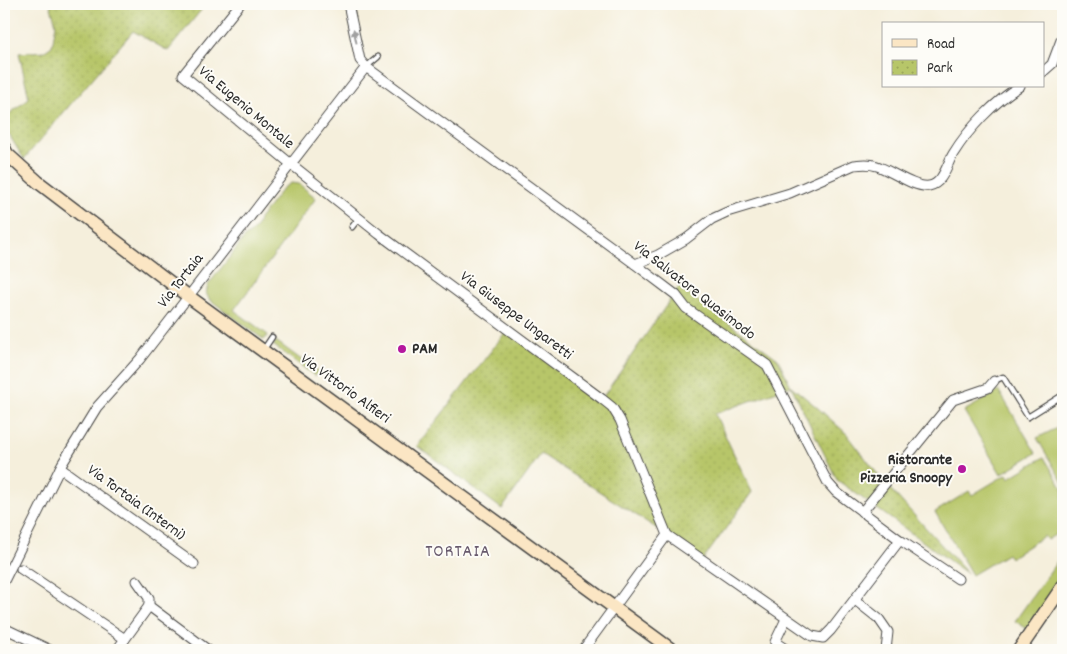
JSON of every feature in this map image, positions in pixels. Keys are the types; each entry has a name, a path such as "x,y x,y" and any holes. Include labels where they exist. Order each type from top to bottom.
{"street":[{"name":"Via Eugenio Montale","path":"240,4 183,75 291,164"},
{"path":"348,4 360,60 366,67"},
{"path":"1044,71 1052,64 1063,35"},
{"name":"Via Tortaia","path":"4,581 60,468 97,407 140,359 366,67"},
{"name":"Via Salvatore Quasimodo","path":"366,67 635,264 676,295 686,308 767,365 828,483 836,492 900,540 958,579"},
{"path":"635,264 658,254 686,238 712,219 727,212 790,193 854,165 876,166 921,186 934,185 940,180 958,146 973,128 996,104 1017,88"},
{"name":"Via Vittorio Alfieri","path":"4,148 7,154 38,182 188,296 672,650"},
{"name":"Via Giuseppe Ungaretti","path":"291,164 359,218 612,407 620,420 667,535"},
{"path":"862,512 953,400 988,388 994,381"},
{"name":"Via Tortaia (Interni)","path":"60,468 194,564"},
{"path":"583,650 667,535 786,619 812,636 823,638 855,600 900,540"},
{"path":"21,569 125,639"},
{"path":"119,650 149,606 149,598 137,581"},
{"path":"1019,650 1063,586"},
{"path":"855,600 879,619 888,632 886,650"},
{"path":"149,606 208,650"},
{"path":"786,619 774,642 787,650"},
{"path":"4,628 50,650"}],"lane":[{"path":"366,67 378,57"},
{"path":"352,227 359,218"},
{"path":"263,350 272,337"},
{"path":"994,381 1003,377 1028,417 1063,396"}],"green space":[{"path":"50,4 206,4 168,51 133,31 24,159 4,127 4,118 29,98 19,53 45,51 52,46 56,24"},
{"path":"291,183 299,184 316,198 234,310 268,335 264,340 209,299 206,293 208,285 246,236 255,229 259,219 283,188"},
{"path":"679,287 778,359 791,386 715,414 752,492 703,560 541,454 502,509 417,446 508,329 602,398"},
{"path":"276,341 318,372 315,376 273,345"},
{"path":"791,386 847,434 882,480 968,574 837,480"},
{"path":"999,391 1036,453 1001,474 964,411"},
{"path":"1063,425 1063,483 1037,438"},
{"path":"1044,457 1063,489 1063,530 1047,540 1044,536 1010,558 1007,554 972,575 935,512 969,491 972,495 1007,474 1009,478"},
{"path":"1063,553 1063,586 1032,632 1015,621"}],"place":[{"name":"PAM","path":"402,349"},
{"name":"Ristorante Pizzeria Snoopy","path":"962,469"}],"district":[{"name":"TORTAIA","path":"458,552"}]}
